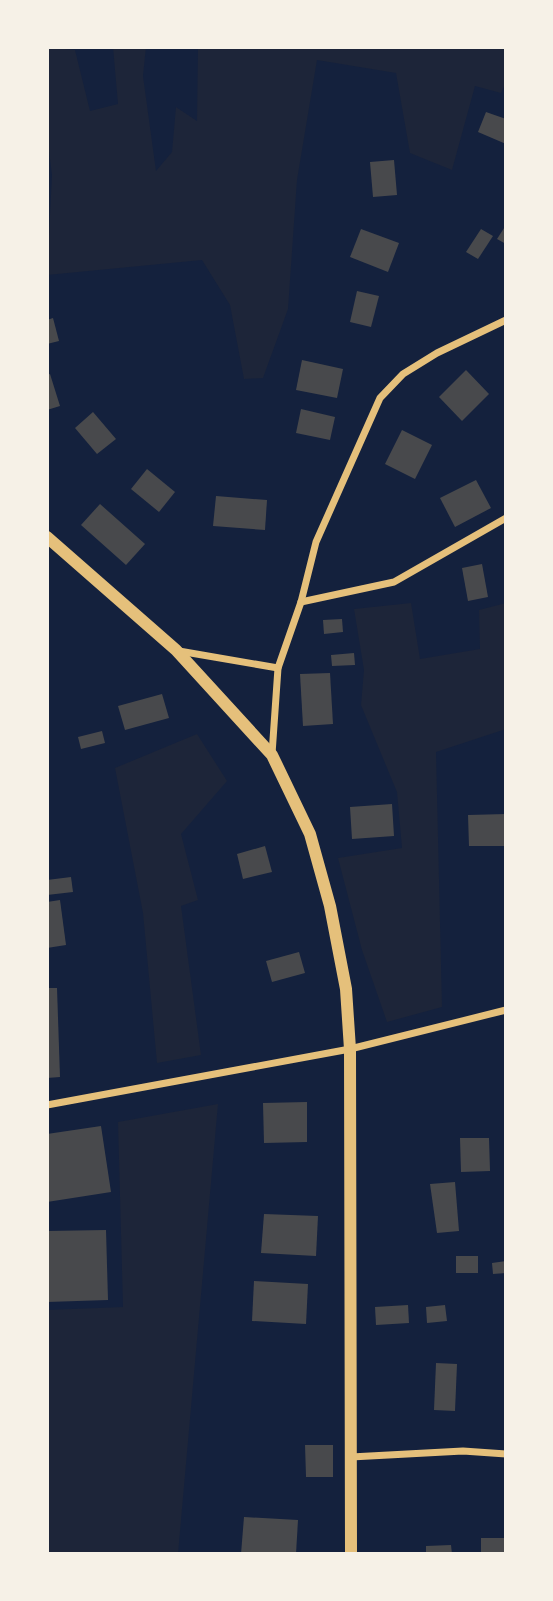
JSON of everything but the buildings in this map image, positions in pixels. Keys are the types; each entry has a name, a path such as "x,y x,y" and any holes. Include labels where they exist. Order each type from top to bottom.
{"street":[{"path":"272,755 278,668 301,602 316,542 380,397 404,374 437,354 506,320"},
{"path":"301,602 394,582 506,518"},
{"path":"47,537 176,650 272,755 310,834 330,906 346,989 350,1049 351,1554"},
{"path":"176,650 278,668"},
{"path":"47,1105 350,1049 506,1010"},
{"path":"351,1457 463,1451 506,1454"}],"shaded area":[{"path":"47,47 75,50 90,111 118,104 113,47 146,47 143,76 156,171 172,152 176,107 197,121 198,47 506,47 506,82 501,93 475,86 452,170 410,153 396,73 317,60 297,180 288,309 263,378 244,379 230,305 202,260 47,275 52,175 47,136"},
{"path":"411,603 420,659 480,649 479,610 506,603 506,729 436,752 442,1007 387,1022 362,950 338,858 402,848 397,792 361,705 364,670 354,609"},
{"path":"197,734 227,781 181,834 198,900 181,906 201,1055 157,1063 143,913 115,768"},
{"path":"218,1104 178,1554 47,1554 47,1310 123,1307 118,1122"}]}
